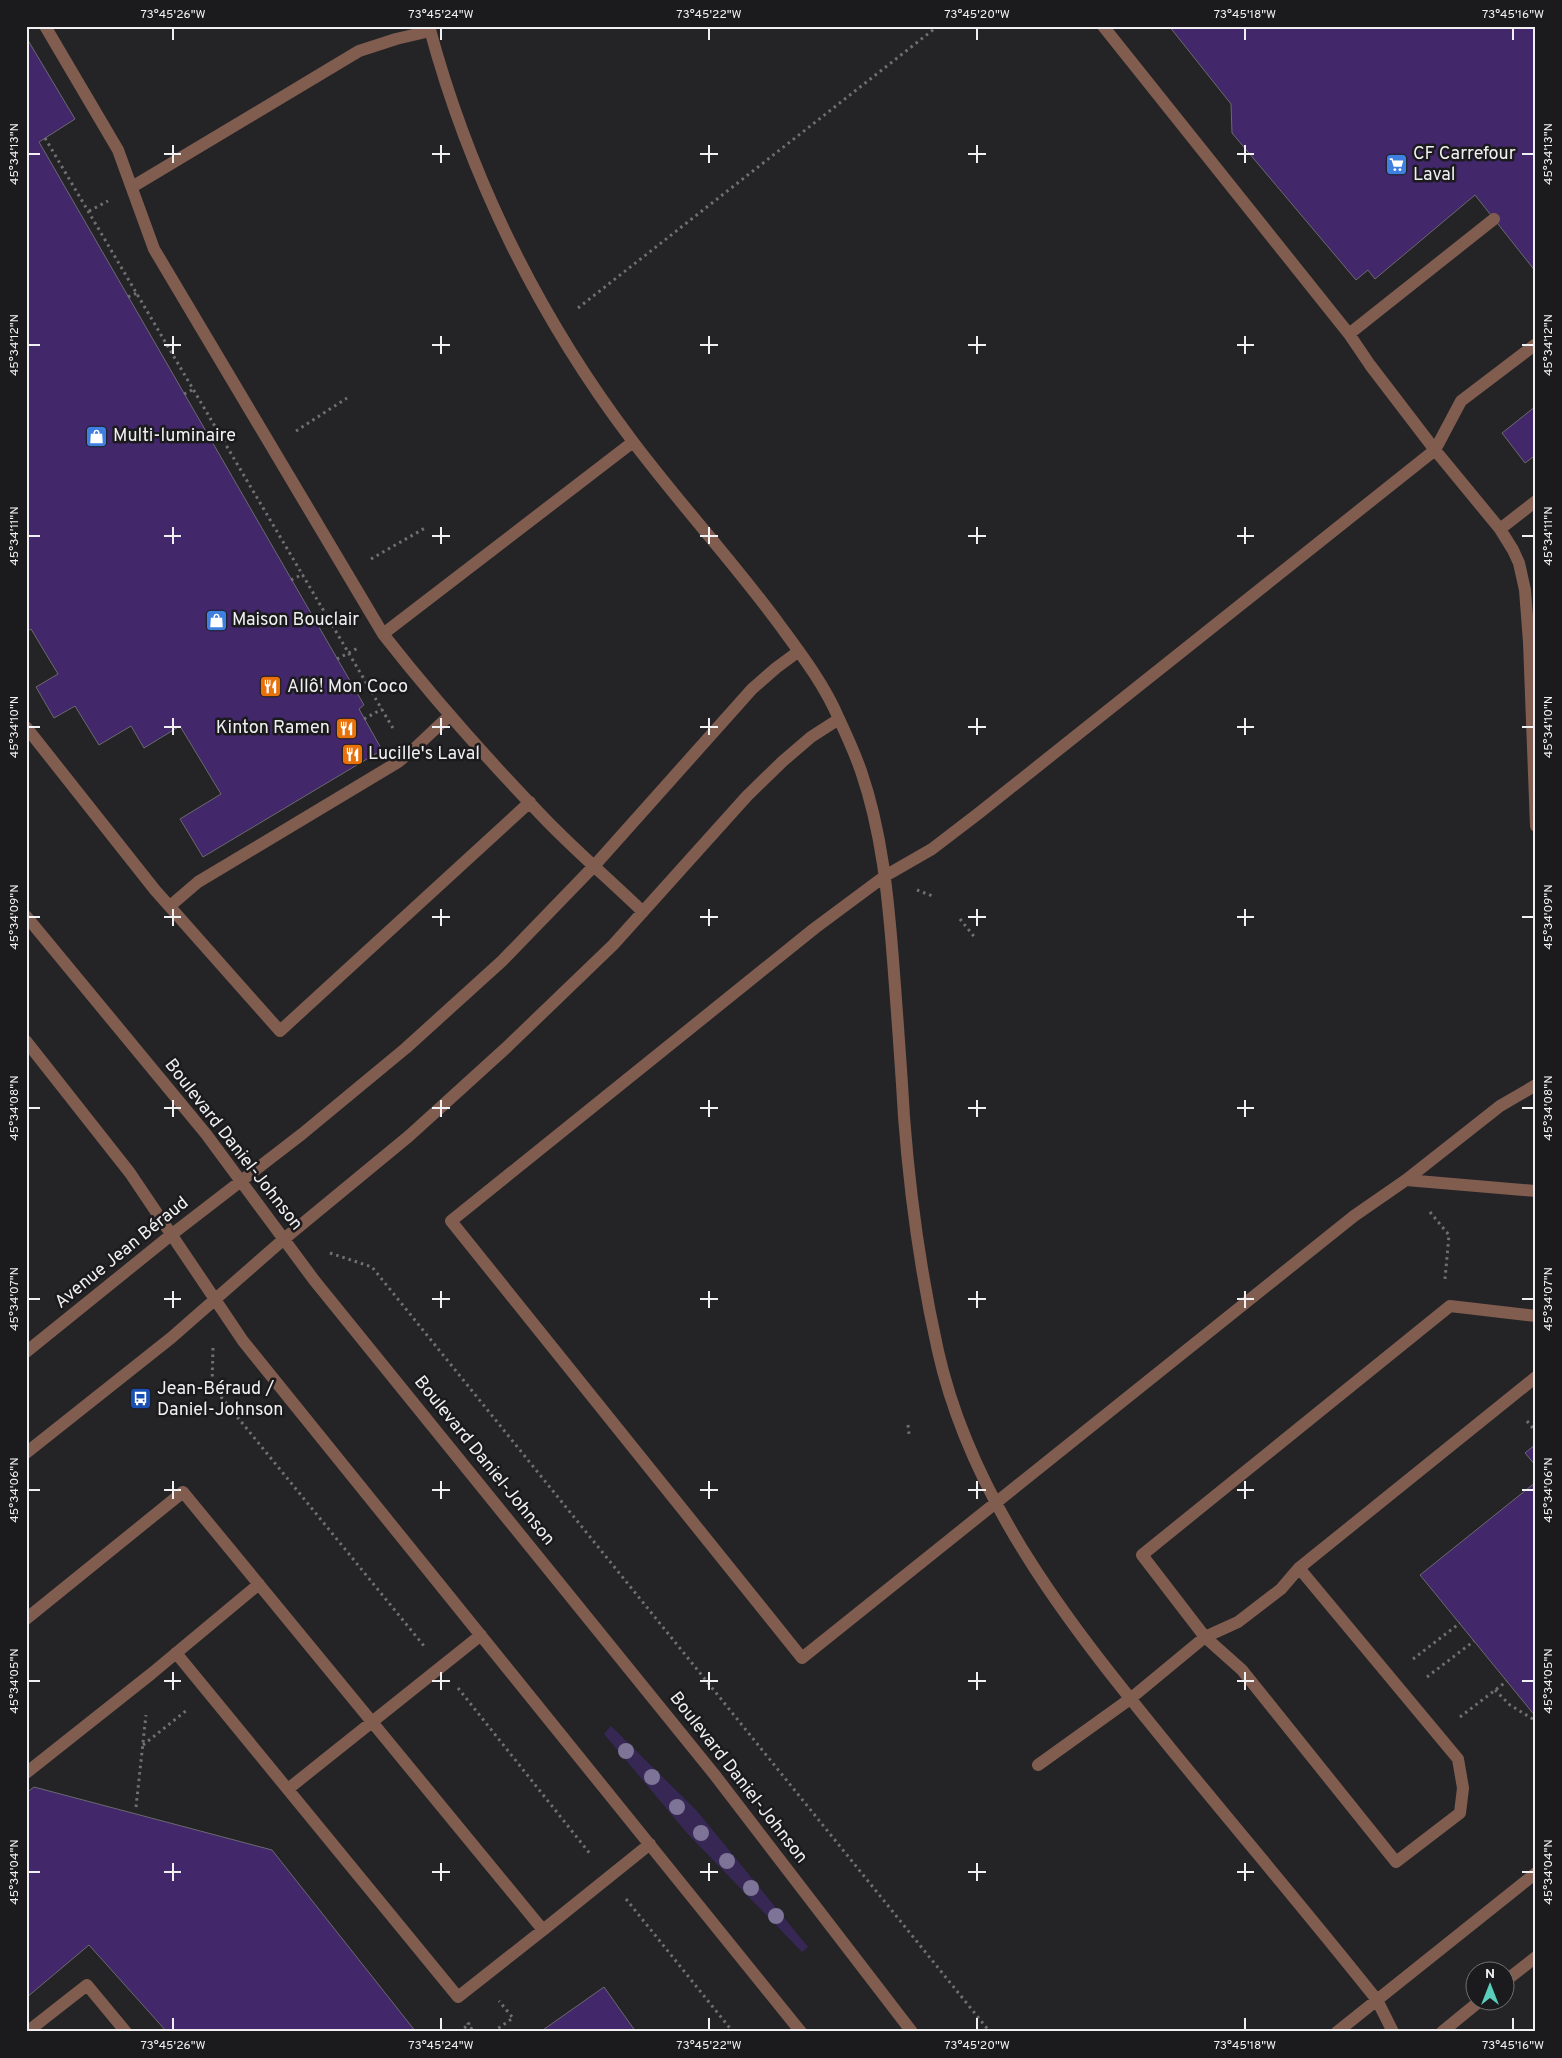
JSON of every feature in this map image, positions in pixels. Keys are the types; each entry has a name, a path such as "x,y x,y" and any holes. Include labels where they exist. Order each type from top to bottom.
{"street":[{"path":"45,26 118,150 154,249 383,634 450,714 530,802 643,912"},
{"path":"1103,26 1348,334 1435,450 1500,529 1513,550 1523,578 1532,640 1536,826"},
{"path":"132,187 359,51 430,29 446,85 476,170 524,269 556,326 584,374 633,442 752,587 799,651 828,695 861,771 875,824 888,894 906,1144 914,1219 938,1353 955,1411 973,1457 997,1503 1062,1611 1130,1699 1376,2000 1393,2032"},
{"path":"1348,334 1494,219"},
{"path":"1536,344 1462,401 1435,450 979,813 932,848 885,876 815,928 451,1221 802,1658 1354,1216 1406,1180 1500,1106 1536,1085"},
{"path":"383,634 456,580 633,442"},
{"path":"1500,529 1536,501"},
{"name":"Avenue Jean Béraud","path":"26,1352 171,1235 296,1140 406,1048 502,960 595,865 752,689 799,651"},
{"path":"170,906 198,882 398,762 450,714"},
{"path":"26,1453 171,1338 284,1239 409,1136 507,1047 613,945 747,796 783,760 811,736 839,719"},
{"path":"26,727 170,906 280,1031 530,802"},
{"name":"Boulevard Daniel-Johnson","path":"26,916 206,1134 314,1280 720,1781 912,2032"},
{"path":"26,1040 130,1173 243,1341 801,2032"},
{"path":"1406,1180 1536,1191"},
{"path":"1299,1568 1458,1759 1463,1788 1460,1813 1396,1862 1242,1670 1205,1637 1142,1555 1450,1306 1536,1316"},
{"path":"1038,1765 1130,1699 1205,1637 1238,1622 1281,1589 1299,1568 1536,1377"},
{"path":"26,1619 183,1492 543,1930"},
{"path":"26,1773 259,1584"},
{"path":"288,1789 481,1635"},
{"path":"176,1653 458,1997 650,1844"},
{"path":"1336,2032 1536,1873"},
{"path":"1514,1974 1536,1957"},
{"path":"28,2031 87,1984 126,2032"},
{"path":"1442,2032 1469,2010"}],"path":[{"path":"556,326 938,26"},
{"path":"45,138 395,731"},
{"path":"128,297 137,293"},
{"path":"184,394 194,390"},
{"path":"290,580 303,574"},
{"path":"337,659 349,653"},
{"path":"364,719 382,709"},
{"path":"960,919 976,938"},
{"path":"1445,1278 1449,1235"},
{"name":"Boulevard Daniel-Johnson","path":"372,1267 990,2032"},
{"path":"212,1386 427,1650"},
{"path":"908,1425 909,1434"},
{"path":"1435,1641 1460,1623"},
{"path":"1450,1660 1474,1641"},
{"path":"1453,1723 1507,1681"},
{"path":"454,1684 590,1855"},
{"path":"1495,1690 1510,1705 1536,1721"},
{"path":"136,1806 146,1716"},
{"path":"143,1745 166,1727"},
{"path":"632,1906 733,2032"},
{"path":"493,2032 513,2018 499,2001"},
{"path":"459,2032 468,2024"}],"shaded area":[{"path":"611,1726 697,1811 808,1947 802,1952 687,1833 604,1734"}],"building":[{"name":"CF Carrefour Laval","path":"1169,26 1536,26 1536,272 1475,195 1375,279 1368,270 1356,280 1232,133 1231,104"},
{"path":"26,37 75,119 39,142 364,705 359,709 382,750 203,857 180,819 221,794 180,726 144,748 131,726 99,745 75,706 54,718 36,687 58,674 31,629 26,632"},
{"path":"1536,406 1536,455 1525,463 1502,433"},
{"path":"1536,1444 1536,1466 1525,1453"},
{"path":"1536,1482 1536,1717 1420,1575"},
{"path":"34,1787 272,1850 416,2032 167,2032 89,1945 26,1998 26,1793"},
{"path":"604,1987 636,2032 540,2032"}],"place":[{"name":"CF Carrefour Laval","path":"1397,164"},
{"name":"Multi-luminaire","path":"97,436"},
{"name":"Maison Bouclair","path":"216,620"},
{"name":"Allô! Mon Coco","path":"271,687"},
{"name":"Kinton Ramen","path":"346,728"},
{"name":"Lucille's Laval","path":"352,754"},
{"name":"Jean-Béraud / Daniel-Johnson","path":"141,1399"}]}
